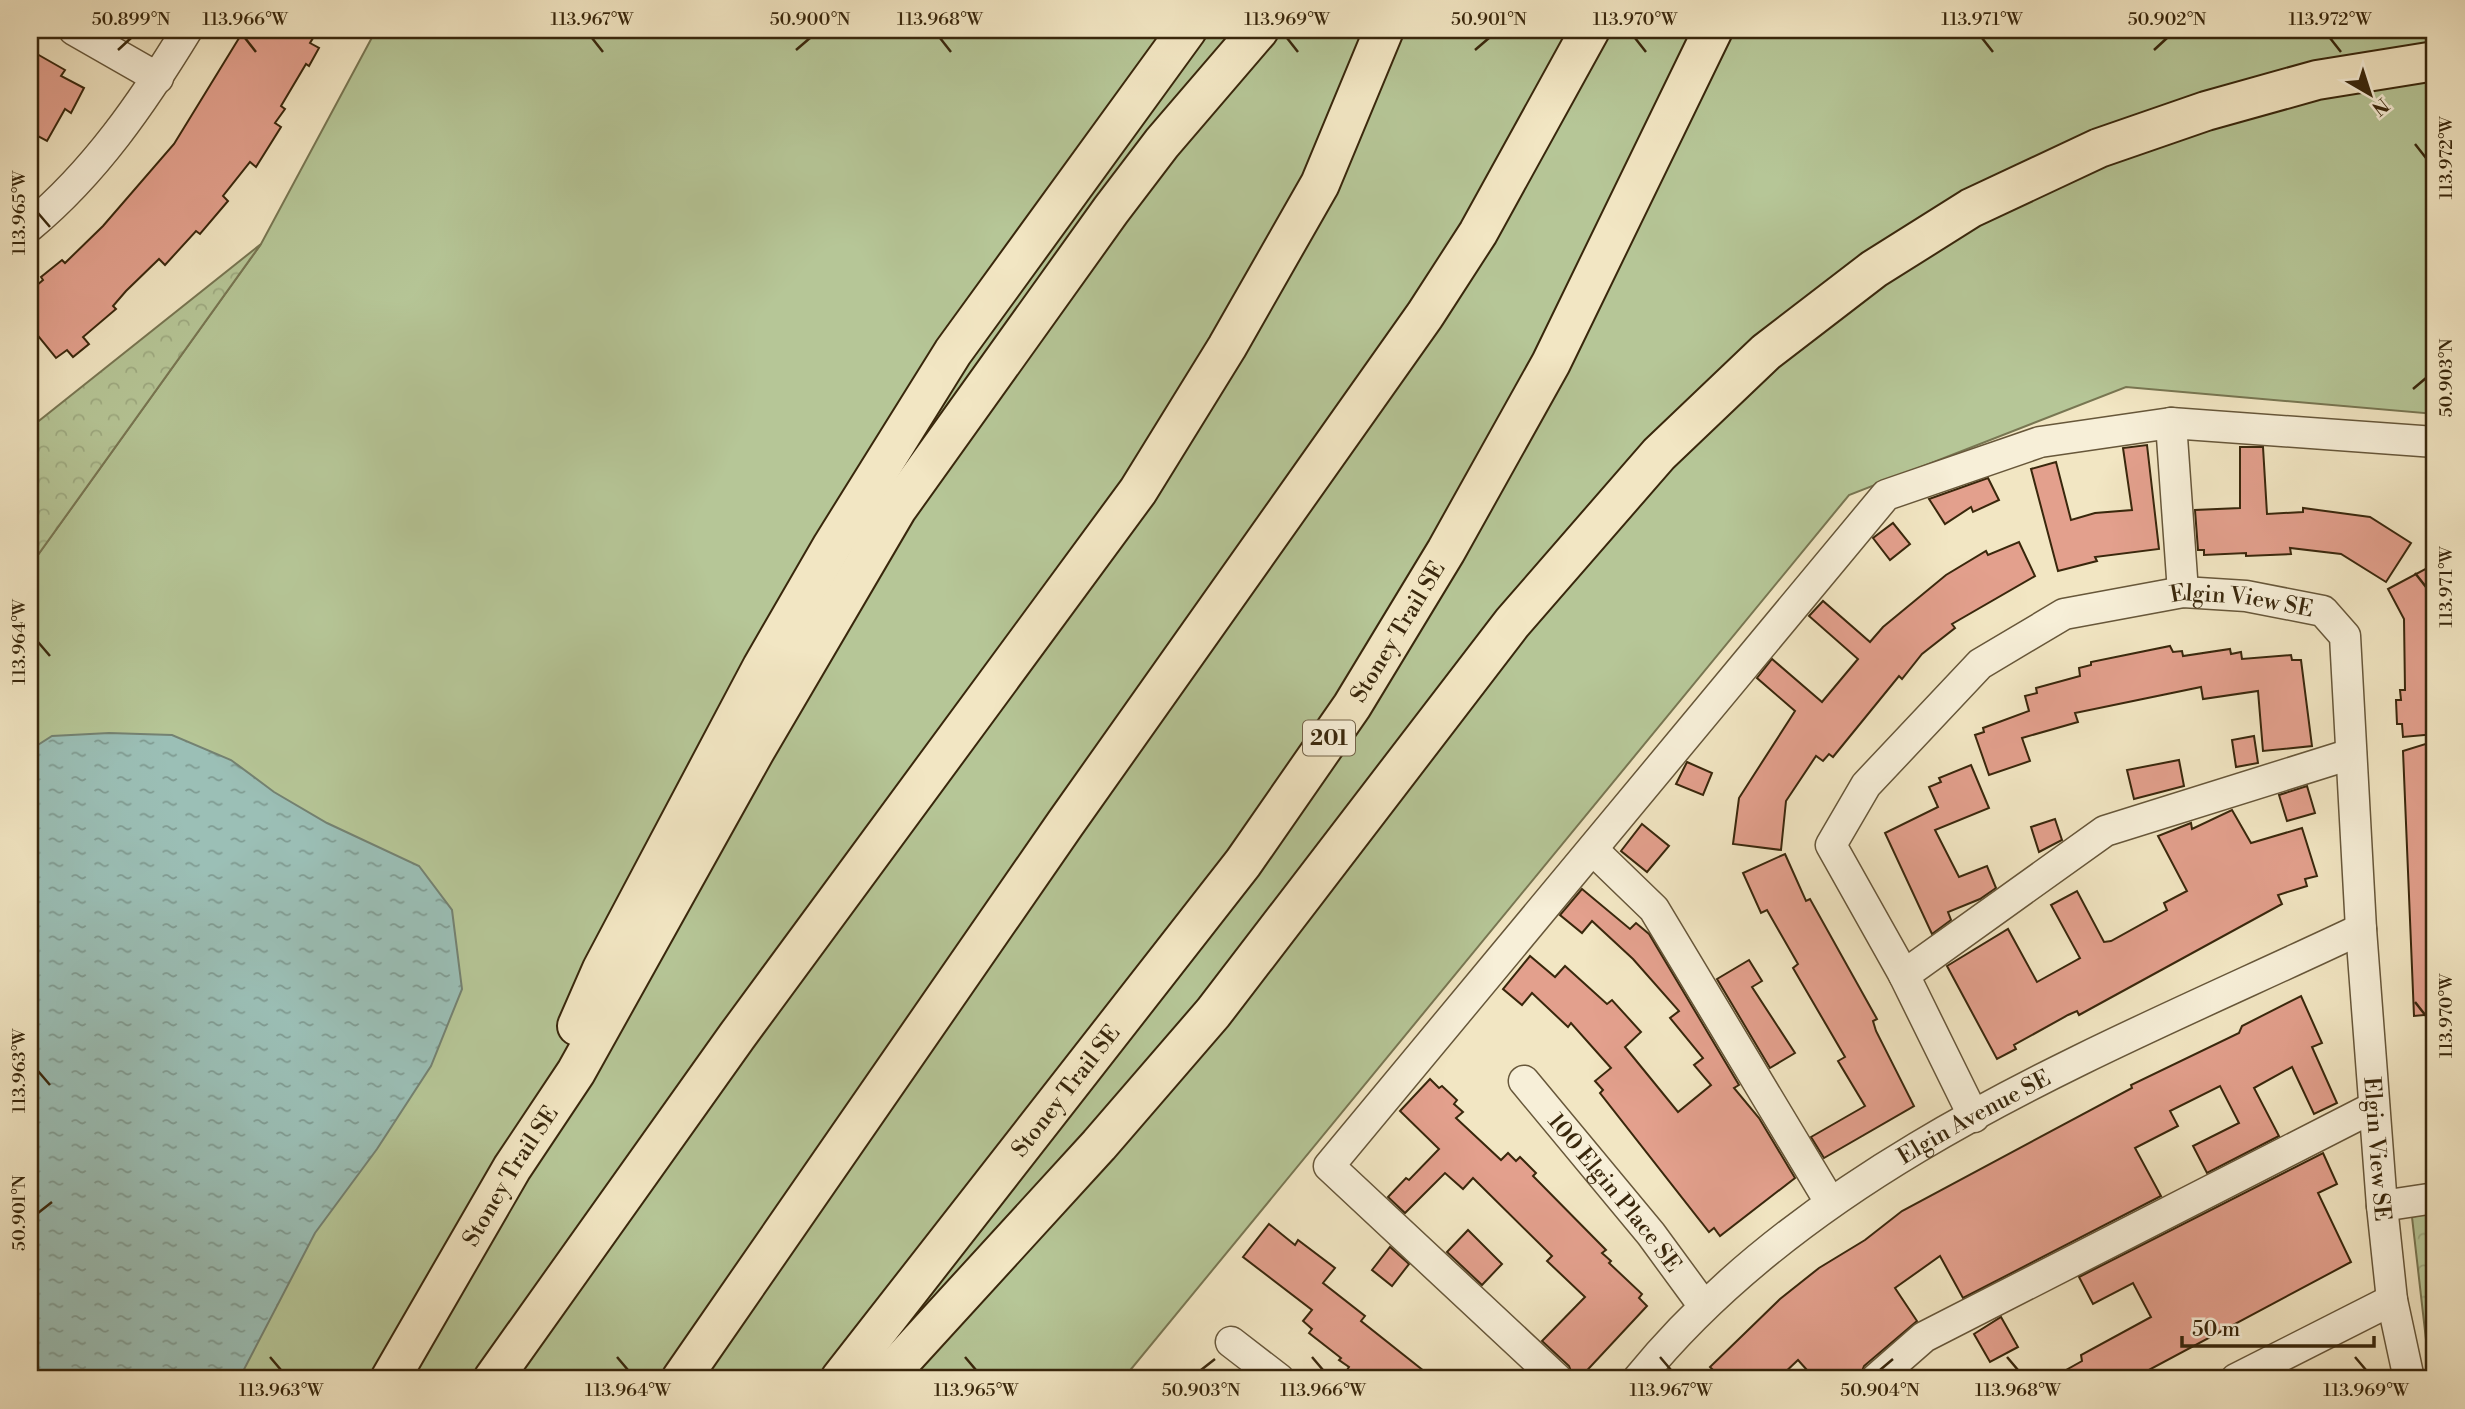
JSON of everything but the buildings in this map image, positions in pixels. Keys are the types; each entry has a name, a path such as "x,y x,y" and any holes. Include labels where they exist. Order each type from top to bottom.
{"highway":[{"path":"512,1168 609,957 762,667 832,546 953,352 1187,30"},
{"name":"Stoney Trail SE","path":"390,1379 512,1168 576,1072 755,751 897,509 1111,210 1163,143 1259,30"},
{"path":"493,1379 737,1036 1138,491 1227,347 1320,184 1384,30"},
{"path":"681,1379 1065,824 1425,316 1478,233 1590,30"},
{"name":"Stoney Trail SE","path":"840,1379 1243,863 1352,706 1446,551 1551,363 1713,30"},
{"path":"885,1379 1099,1145 1213,1013 1512,623 1659,454 1766,352 1874,269 1971,208 2099,149 2206,111 2317,80 2435,61"}],"street":[{"path":"74,30 158,78"},
{"path":"30,226 97,159 158,78 187,30"},
{"path":"2172,423 2183,592"},
{"path":"1557,1379 1329,1166 1886,495 2040,442 2172,423 2435,442"},
{"name":"Elgin View SE","path":"1974,1117 1904,975 1831,845 1866,786 1980,664 2064,614 2183,592 2246,596 2323,611 2345,636 2361,929 2382,1206 2392,1300 2409,1379"},
{"path":"1904,975 2105,831 2351,754"},
{"path":"1593,850 1654,909 1830,1202"},
{"name":"Elgin Avenue SE","path":"1638,1379 1703,1305 1830,1202 1974,1117 2046,1079 2361,929"},
{"name":"100 Elgin Place SE","path":"1524,1081 1651,1234 1703,1305"},
{"path":"1876,1379 1924,1337 2374,1107"},
{"path":"2382,1206 2435,1198"},
{"path":"2236,1379 2392,1300"},
{"path":"1231,1342 1279,1379"}],"green space":[{"path":"376,30 2435,30 2435,414 2126,387 1849,495 1123,1379 30,1379 30,566 261,244"},
{"path":"261,244 30,566 30,428"},
{"path":"2435,1212 2435,1356 2428,1357 2412,1217"}],"water":[{"path":"109,733 172,735 231,760 274,792 327,823 419,866 452,910 462,989 431,1066 377,1149 315,1233 239,1379 30,1379 30,750 52,736"}]}
